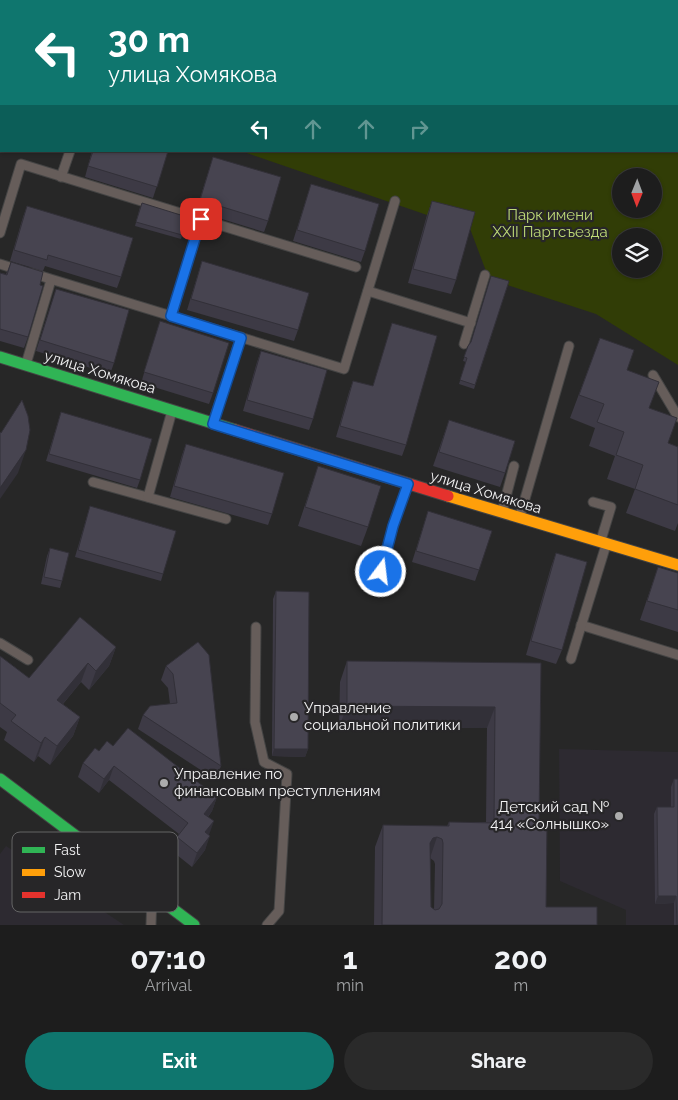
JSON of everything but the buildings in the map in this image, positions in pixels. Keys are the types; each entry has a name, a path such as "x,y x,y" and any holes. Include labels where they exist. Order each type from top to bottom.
{"street":[{"name":"улица Хомякова","path":"0,357 603,544 678,565"},
{"path":"0,779 71,832"},
{"path":"177,912 194,925"}],"lane":[{"path":"61,177 70,152"},
{"path":"0,233 21,164 356,267"},
{"path":"0,264 344,369 395,202"},
{"path":"171,316 201,219"},
{"path":"464,344 485,275"},
{"path":"26,364 51,280"},
{"path":"368,291 471,323"},
{"path":"213,424 241,338"},
{"path":"520,518 569,346"},
{"path":"653,375 678,417"},
{"path":"148,497 172,410"},
{"path":"502,512 514,466"},
{"path":"93,482 226,519"},
{"path":"381,572 393,526 408,484"},
{"path":"571,659 612,507 593,502"},
{"path":"581,626 678,654"},
{"path":"256,627 255,722 264,762 287,774 278,911 267,925"},
{"path":"0,643 28,660"},
{"path":"151,912 151,925"}],"shaded area":[{"name":"Детский сад № 414 «Солнышко»","path":"559,749 678,752 678,925 626,925 626,910 560,881"},
{"path":"6,846 12,850 12,912 105,912 124,925 0,925 0,854"}],"green space":[{"name":"Парк имени XXII Партсъезда","path":"244,152 678,152 678,365 596,314 489,279 469,226 427,215"}],"traffic: fast":[{"path":"0,357 235,430"},
{"path":"0,779 70,832"},
{"path":"177,912 194,925"}],"traffic: slow":[{"path":"448,496 678,565"}],"traffic: jam":[{"path":"235,430 448,496"}],"place":[{"name":"Управление социальной политики","path":"294,717"},
{"name":"Управление по финансовым преступлениям","path":"164,783"},
{"name":"Детский сад № 414 «Солнышко»","path":"619,816"}],"route":[{"path":"201,219 171,316 241,338 213,424 408,484 393,526 381,572"}]}
